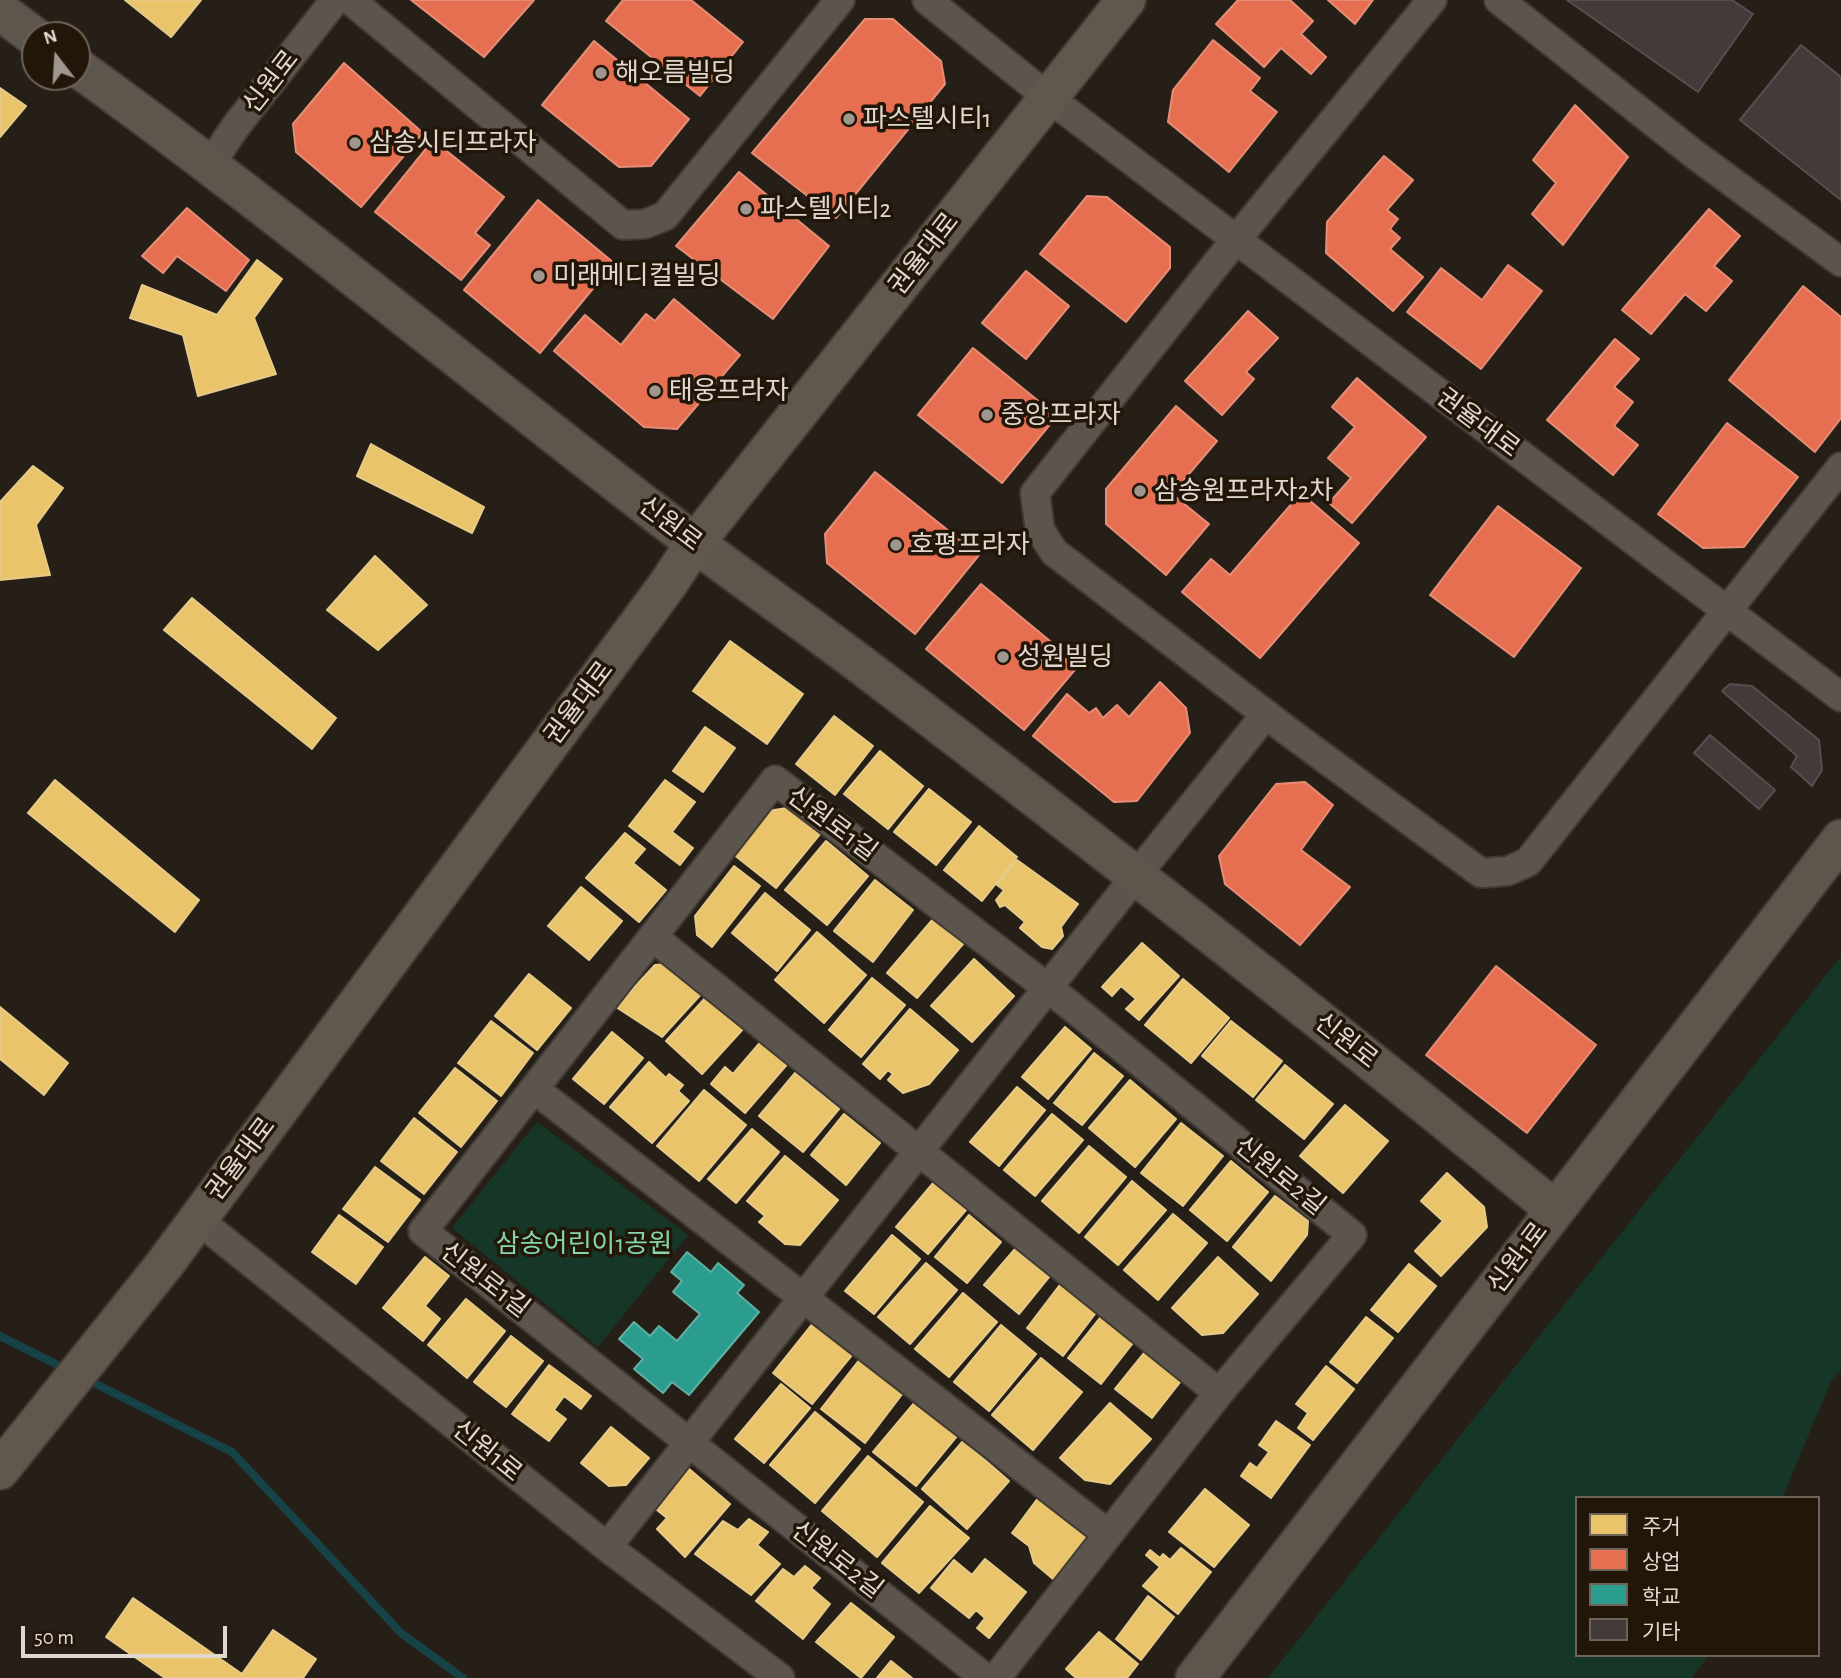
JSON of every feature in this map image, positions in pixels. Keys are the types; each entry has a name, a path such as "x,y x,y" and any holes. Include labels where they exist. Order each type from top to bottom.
{"main road":[{"name":"권율대로","path":"0,1471 164,1265 660,595 695,543 1126,0"}],"street":[{"name":"신원로","path":"209,166 236,126 335,0"},
{"path":"350,0 623,225 645,225 665,216 840,0"},
{"path":"927,0 1049,98"},
{"path":"1432,0 1035,493 1040,530 1054,552 1266,714 1482,873 1508,871 1528,862 1841,467"},
{"path":"1499,0 1694,154 1841,262"},
{"path":"0,11 21,27"},
{"name":"신원로","path":"91,77 172,136 695,543 865,668 1365,1055 1554,1209"},
{"name":"권율대로","path":"1049,98 1841,698"},
{"path":"607,1546 1266,714"},
{"name":"신원로1길","path":"688,1443 423,1231 775,780 1048,988"},
{"name":"신원1로","path":"1195,1678 1841,839"},
{"path":"653,937 1219,1393"},
{"name":"신원로2길","path":"996,1678 1219,1393 1352,1235 1048,988"},
{"path":"534,1089 1108,1534"},
{"name":"신원1로","path":"197,1219 607,1546 780,1678"},
{"name":"신원로2길","path":"688,1443 985,1678"}],"green space":[{"path":"1841,956 1841,1370 1832,1379 1783,1496 1575,1496 1575,1657 1707,1657 1691,1678 1268,1678"},
{"name":"삼송어린이1공원","path":"537,1122 688,1235 598,1347 452,1228"}],"building: 주거":[{"path":"125,0 201,0 171,37"},
{"path":"0,88 26,106 0,137"},
{"path":"257,260 282,279 254,318 276,374 198,396 183,335 130,318 142,285 217,315"},
{"path":"371,444 484,507 472,533 357,476"},
{"path":"33,466 63,488 36,525 50,575 0,580 0,502"},
{"path":"375,556 427,605 378,650 327,610"},
{"path":"192,598 336,718 312,749 164,630"},
{"path":"730,641 803,694 767,744 693,691"},
{"path":"834,716 873,746 835,795 796,764"},
{"path":"705,727 735,748 703,792 673,771"},
{"path":"880,751 923,786 888,829 844,794"},
{"path":"55,780 199,900 175,932 28,813"},
{"path":"665,780 695,802 672,832 693,848 680,865 629,826"},
{"path":"929,789 971,822 936,865 894,832"},
{"path":"787,808 820,834 776,888 733,854 768,811"},
{"path":"979,826 1017,857 982,901 944,870"},
{"path":"625,833 645,849 633,863 666,890 639,922 586,878"},
{"path":"826,841 868,876 827,925 785,890"},
{"path":"1017,860 1078,904 1061,927 1063,936 1052,949 1042,947 1020,928 1025,922 1005,905 1000,907 996,900 1004,890 997,885"},
{"path":"734,866 760,886 712,947 697,935 695,916"},
{"path":"875,880 913,910 873,962 834,931"},
{"path":"581,887 622,921 589,960 548,926"},
{"path":"765,893 810,930 777,971 732,933"},
{"path":"933,919 963,944 917,998 887,973"},
{"path":"817,932 866,975 824,1023 775,980"},
{"path":"1142,943 1179,976 1139,1020 1126,1009 1136,999 1121,986 1112,996 1102,987"},
{"path":"974,959 1014,996 972,1042 931,1006"},
{"path":"668,964 703,992 662,1037 616,1007 655,965"},
{"path":"529,974 571,1008 537,1050 495,1016"},
{"path":"872,978 905,1005 861,1057 829,1030"},
{"path":"1183,979 1229,1018 1191,1063 1145,1025"},
{"path":"707,996 744,1028 702,1074 666,1041"},
{"path":"0,1007 68,1063 44,1095 0,1059"},
{"path":"910,1009 958,1050 929,1084 903,1093 888,1080 893,1074 888,1070 880,1079 863,1064"},
{"path":"491,1021 533,1053 501,1096 458,1063"},
{"path":"1231,1021 1282,1061 1253,1097 1202,1056"},
{"path":"1065,1027 1091,1049 1048,1099 1022,1077"},
{"path":"612,1032 643,1058 604,1104 573,1079"},
{"path":"764,1038 790,1061 745,1113 711,1084 725,1067 733,1074"},
{"path":"1094,1053 1123,1076 1082,1125 1054,1103"},
{"path":"649,1062 666,1078 669,1074 683,1085 678,1091 689,1101 652,1143 610,1107"},
{"path":"1285,1065 1333,1104 1304,1139 1256,1100"},
{"path":"455,1068 497,1101 461,1147 419,1113"},
{"path":"795,1073 839,1109 803,1152 759,1116"},
{"path":"1130,1080 1176,1119 1135,1167 1089,1128"},
{"path":"1017,1087 1045,1110 999,1166 970,1142"},
{"path":"704,1090 746,1125 699,1181 657,1146"},
{"path":"1345,1105 1388,1141 1343,1193 1300,1156"},
{"path":"844,1114 880,1143 846,1185 811,1155"},
{"path":"1052,1114 1083,1140 1035,1196 1004,1170"},
{"path":"414,1118 457,1152 424,1194 381,1161"},
{"path":"1181,1123 1223,1156 1183,1206 1141,1173"},
{"path":"752,1129 779,1152 736,1203 708,1179"},
{"path":"1089,1146 1126,1177 1079,1233 1042,1201"},
{"path":"785,1156 838,1200 800,1245 785,1244 759,1222 765,1216 747,1201"},
{"path":"1231,1161 1268,1192 1227,1241 1190,1210"},
{"path":"375,1167 420,1200 388,1242 343,1209"},
{"path":"1447,1173 1484,1207 1487,1227 1441,1276 1415,1251 1443,1221 1421,1201"},
{"path":"1132,1181 1166,1210 1118,1265 1085,1237"},
{"path":"934,1182 966,1210 928,1254 896,1227"},
{"path":"1275,1196 1308,1221 1307,1235 1271,1281 1233,1247"},
{"path":"1173,1214 1207,1243 1158,1300 1124,1270"},
{"path":"339,1215 383,1247 356,1284 312,1252"},
{"path":"969,1215 1001,1242 967,1283 935,1257"},
{"path":"892,1235 920,1259 874,1314 845,1291"},
{"path":"1015,1249 1049,1277 1019,1314 984,1285"},
{"path":"425,1257 449,1276 425,1306 440,1319 423,1341 383,1308"},
{"path":"1218,1257 1258,1294 1223,1333 1202,1335 1172,1308"},
{"path":"926,1263 957,1290 910,1344 878,1317"},
{"path":"1409,1264 1436,1286 1398,1332 1371,1310"},
{"path":"1062,1282 1098,1310 1063,1356 1027,1328"},
{"path":"963,1293 997,1322 949,1377 915,1349"},
{"path":"466,1299 505,1331 467,1378 428,1345"},
{"path":"1103,1314 1136,1339 1101,1384 1068,1358"},
{"path":"1366,1317 1393,1338 1357,1383 1330,1362"},
{"path":"813,1323 852,1355 812,1404 773,1373"},
{"path":"1001,1325 1036,1354 989,1411 954,1382"},
{"path":"511,1336 543,1361 506,1407 474,1382"},
{"path":"1149,1347 1179,1372 1181,1381 1152,1418 1115,1389"},
{"path":"1041,1358 1082,1392 1033,1450 992,1415"},
{"path":"860,1359 903,1393 865,1443 821,1409"},
{"path":"549,1365 591,1396 581,1409 564,1396 554,1410 566,1419 549,1441 512,1414"},
{"path":"1326,1366 1354,1389 1313,1440 1298,1428 1308,1413 1296,1404"},
{"path":"781,1384 810,1408 764,1463 735,1439"},
{"path":"915,1402 957,1436 916,1486 873,1452"},
{"path":"1110,1403 1151,1439 1110,1484 1085,1480 1060,1458"},
{"path":"815,1412 860,1449 815,1503 770,1465"},
{"path":"1276,1421 1310,1445 1271,1498 1241,1476 1250,1463 1257,1468 1269,1452 1259,1445"},
{"path":"611,1427 649,1458 626,1485 609,1486 581,1463"},
{"path":"963,1441 1009,1481 967,1529 922,1489"},
{"path":"868,1456 923,1502 877,1557 822,1511"},
{"path":"688,1468 730,1504 685,1557 657,1529 667,1518 657,1510"},
{"path":"1205,1489 1249,1525 1214,1567 1169,1532"},
{"path":"1041,1494 1090,1531 1090,1546 1059,1584 1034,1563 1029,1546 1012,1533"},
{"path":"930,1506 969,1538 919,1593 882,1563"},
{"path":"749,1519 768,1532 757,1545 780,1564 751,1595 695,1554 723,1521 738,1530"},
{"path":"1181,1548 1211,1572 1178,1614 1143,1586 1160,1567 1146,1555 1150,1550 1160,1558 1163,1554 1170,1560"},
{"path":"985,1559 1026,1592 989,1638 977,1628 985,1618 976,1610 969,1618 931,1588 954,1560 972,1575"},
{"path":"805,1566 820,1578 811,1588 830,1604 803,1639 756,1601 783,1569 794,1577"},
{"path":"1148,1596 1174,1617 1141,1660 1116,1639"},
{"path":"133,1598 242,1674 273,1630 316,1659 303,1678 165,1678 106,1637"},
{"path":"851,1603 894,1637 861,1678 816,1642"},
{"path":"1099,1632 1138,1664 1127,1678 1076,1678 1066,1669"},
{"path":"891,1661 912,1678 877,1678"}],"building: 상업":[{"path":"411,0 534,0 484,57"},
{"path":"623,0 691,0 743,42 700,96 606,21"},
{"path":"1238,0 1290,0 1313,21 1301,34 1326,57 1311,74 1281,48 1264,67 1216,24"},
{"path":"1328,0 1373,0 1355,24"},
{"name":"파스텔시티1","path":"865,19 893,19 941,61 945,84 836,218 752,153"},
{"path":"1213,40 1260,78 1250,91 1277,112 1229,172 1168,122 1173,90"},
{"name":"해오름빌딩","path":"594,41 689,119 651,166 619,167 542,105"},
{"name":"삼송시티프라자","path":"344,63 423,133 361,207 296,152 293,124"},
{"path":"1575,105 1628,157 1563,245 1532,214 1556,183 1533,160"},
{"path":"433,140 504,197 475,233 490,245 461,280 375,212"},
{"path":"1384,156 1413,180 1387,210 1398,219 1390,229 1400,238 1390,249 1423,277 1393,311 1326,253 1327,222"},
{"name":"파스텔시티2","path":"739,172 829,246 773,319 676,246"},
{"path":"1087,196 1107,197 1170,247 1170,268 1126,322 1040,254"},
{"name":"미래메디컬빌딩","path":"538,200 614,263 540,353 464,290"},
{"path":"187,208 249,260 226,291 177,256 163,273 142,256"},
{"path":"1709,209 1740,236 1714,266 1732,281 1706,311 1685,294 1651,334 1622,310"},
{"path":"1508,265 1542,291 1481,369 1407,312 1441,268 1482,300"},
{"path":"1026,271 1069,306 1026,359 982,323"},
{"path":"1803,286 1841,317 1841,418 1815,452 1729,380"},
{"name":"태웅프라자","path":"674,299 740,355 677,429 644,427 554,351 585,315 621,345 646,314 655,321"},
{"path":"1248,311 1278,338 1246,372 1254,379 1222,415 1185,381"},
{"path":"1615,339 1639,359 1614,387 1633,402 1614,426 1638,445 1613,475 1547,420"},
{"name":"중앙프라자","path":"973,348 1057,416 1002,483 918,415"},
{"path":"1357,378 1426,437 1352,523 1329,503 1351,478 1328,458 1355,427 1332,407"},
{"name":"삼송원프라자2차","path":"1176,406 1217,441 1172,494 1209,524 1166,575 1106,524 1106,489"},
{"path":"1727,423 1798,477 1744,547 1703,548 1658,514"},
{"name":"호평프라자","path":"875,472 979,555 915,634 827,563 825,534"},
{"path":"1301,493 1359,543 1260,658 1182,592 1211,559 1230,575"},
{"path":"1498,506 1581,568 1514,657 1430,595"},
{"name":"성원빌딩","path":"981,584 1079,665 1024,730 926,649"},
{"path":"1160,682 1186,708 1190,733 1137,801 1114,802 1033,736 1067,694 1089,713 1096,708 1103,718 1117,705 1129,717"},
{"path":"1305,782 1333,805 1301,850 1350,887 1300,945 1225,884 1219,856 1276,784"},
{"path":"1496,966 1596,1045 1527,1133 1426,1055"}],"building: 학교":[{"path":"687,1252 711,1272 718,1263 744,1285 737,1293 759,1312 689,1395 672,1382 663,1393 634,1369 643,1359 619,1339 634,1322 650,1336 659,1326 677,1341 700,1314 673,1292 682,1281 671,1272"}],"building: 기타":[{"path":"1567,0 1732,0 1753,14 1698,92"},
{"path":"1801,45 1841,77 1841,200 1740,120"},
{"path":"1730,684 1752,686 1819,740 1822,770 1812,786 1791,767 1797,756 1722,691"},
{"path":"1710,735 1775,790 1759,809 1694,753"}],"waterway":[{"path":"0,1336 68,1370"},
{"path":"86,1379 232,1452 401,1633 463,1678"}],"place":[{"name":"해오름빌딩","path":"601,73"},
{"name":"파스텔시티1","path":"849,119"},
{"name":"삼송시티프라자","path":"355,143"},
{"name":"파스텔시티2","path":"746,209"},
{"name":"미래메디컬빌딩","path":"539,276"},
{"name":"태웅프라자","path":"655,391"},
{"name":"중앙프라자","path":"987,415"},
{"name":"삼송원프라자2차","path":"1140,491"},
{"name":"호평프라자","path":"896,545"},
{"name":"성원빌딩","path":"1003,657"}]}
